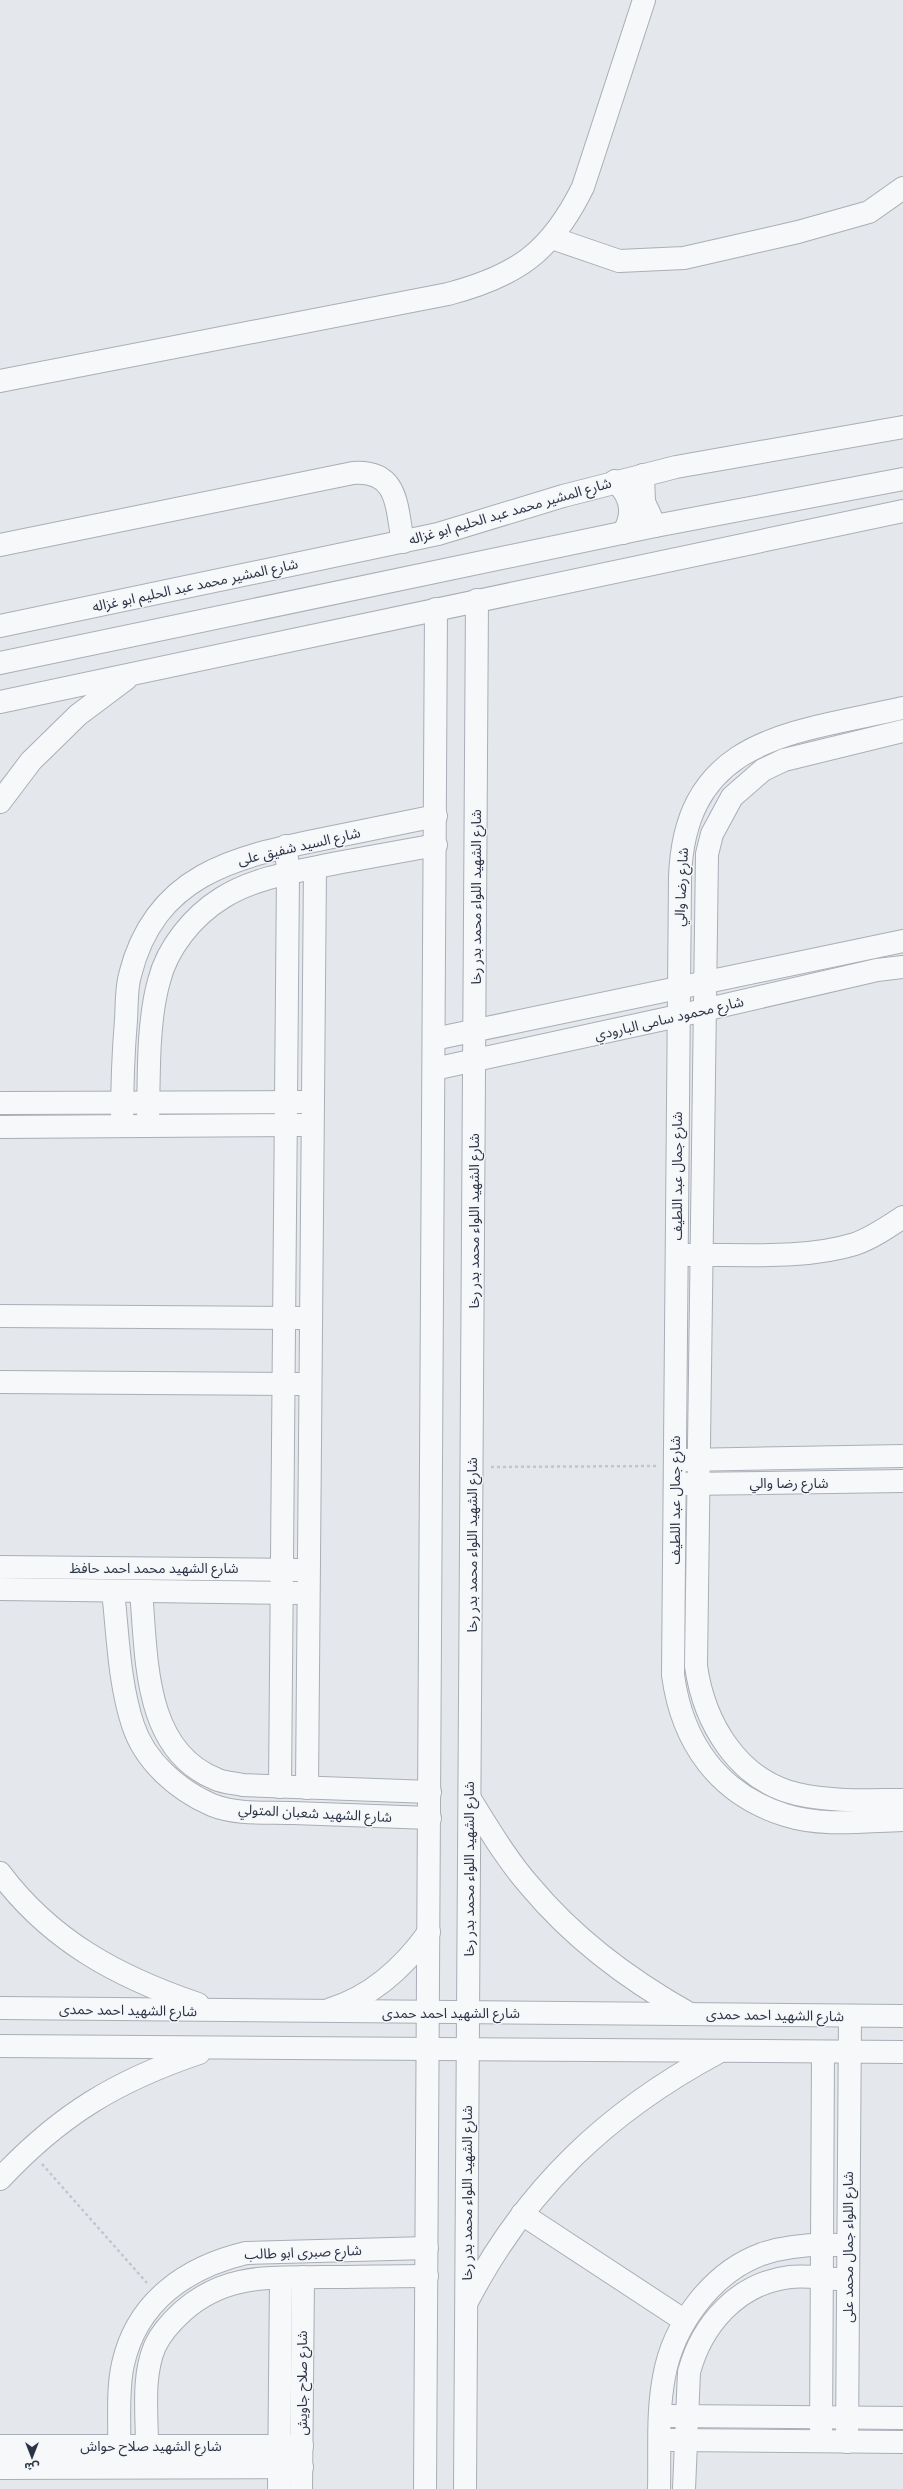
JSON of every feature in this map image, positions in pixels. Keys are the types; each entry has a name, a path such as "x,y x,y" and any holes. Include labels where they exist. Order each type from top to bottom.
{"street":[{"path":"0,381 470,288 505,275 530,259 552,238 570,214 583,187 644,0"},
{"path":"552,238 619,261 684,258 798,232 869,212 903,188"},
{"name":"شارع المشير محمد عبد الحليم ابو غزاله","path":"0,626 403,542 472,525 643,475 903,427"},
{"path":"0,545 353,473 368,472 382,477 391,486 403,542"},
{"path":"643,475 644,502 655,526"},
{"path":"0,664 655,526 903,479"},
{"path":"615,482 626,494 630,506 630,518 623,533"},
{"path":"0,702 903,511"},
{"name":"شارع الشهيد اللواء محمد بدر رخا","path":"465,2489 477,600"},
{"path":"425,2489 436,845 436,609"},
{"path":"0,802 31,761 78,715 131,675"},
{"name":"شارع رضا والي","path":"678,1016 681,851 686,826 697,802 711,781 730,763 751,748 775,737 903,708"},
{"path":"845,721 853,743"},
{"name":"شارع رضا والي","path":"704,1010 707,854 712,834 720,815 732,797 763,770 784,760 903,731"},
{"name":"شارع السيد شفيق على","path":"122,1126 122,1103 130,977 137,952 148,928 163,907 182,889 203,874 227,863 286,846 436,816"},
{"name":"شارع السيد شفيق على","path":"148,1126 153,1010 159,980 170,952 188,927 222,898 249,885 288,873 436,845"},
{"path":"280,1787 288,873 286,846"},
{"path":"307,1788 315,868"},
{"name":"شارع محمود سامى البارودي","path":"434,1039 704,984 903,941"},
{"name":"شارع محمود سامى البارودي","path":"434,1069 678,1016 877,970 903,967"},
{"name":"شارع جمال عبد اللطيف","path":"704,1010 696,1666 700,1690 709,1718 724,1743 750,1769 768,1782 795,1794 827,1800 903,1800"},
{"name":"شارع جمال عبد اللطيف","path":"678,1016 673,1675 677,1700 687,1732 705,1760 728,1784 755,1803 786,1815 819,1821 903,1820"},
{"path":"0,1103 313,1102"},
{"path":"0,1126 312,1125"},
{"path":"676,1255 829,1250 868,1238 903,1217"},
{"path":"0,1316 311,1318"},
{"path":"0,1382 310,1384"},
{"name":"شارع رضا والي","path":"675,1470 699,1460 903,1456"},
{"name":"شارع رضا والي","path":"675,1470 698,1484 903,1481"},
{"name":"شارع الشهيد محمد احمد حافظ","path":"0,1567 308,1570"},
{"name":"شارع الشهيد محمد احمد حافظ","path":"0,1589 308,1593"},
{"name":"شارع الشهيد شعبان المتولي","path":"113,1591 121,1671 133,1727 146,1752 160,1769 188,1792 213,1805 244,1812 430,1818"},
{"name":"شارع الشهيد شعبان المتولي","path":"141,1591 154,1707 165,1732 178,1752 196,1769 217,1780 243,1785 430,1792"},
{"path":"470,1799 529,1886 564,1924 609,1963 646,1989 691,2014"},
{"path":"0,1873 44,1922 80,1950 126,1977 161,1992 218,2011"},
{"path":"321,2012 356,1999 387,1979 417,1949 429,1932"},
{"name":"شارع الشهيد احمد حمدى","path":"0,2008 428,2013 903,2016"},
{"name":"شارع اللواء جمال محمد على","path":"847,2442 850,2016"},
{"path":"0,2046 903,2052"},
{"path":"0,2179 28,2148 70,2114 115,2087 164,2065 216,2048"},
{"path":"467,2303 486,2266 522,2214 549,2181 611,2121 676,2075 720,2051"},
{"name":"شارع اللواء جمال محمد على","path":"821,2441 823,2052"},
{"path":"522,2214 685,2321"},
{"path":"659,2489 661,2416 664,2378 668,2360 685,2321 716,2284 746,2262 781,2249 822,2245 848,2246"},
{"name":"شارع صبرى ابو طالب","path":"119,2446 120,2388 123,2364 130,2341 141,2320 159,2297 178,2281 199,2268 222,2258 246,2253 427,2248"},
{"path":"246,2253 250,2279"},
{"name":"شارع صبرى ابو طالب","path":"146,2446 149,2365 155,2347 164,2330 194,2301 211,2291 250,2279 427,2276"},
{"path":"684,2489 685,2440 690,2372 700,2340 719,2313 744,2293 774,2280 790,2277 848,2280"},
{"name":"شارع صلاح جاويش","path":"279,2489 281,2278"},
{"name":"شارع صلاح جاويش","path":"302,2489 303,2278"},
{"path":"661,2416 903,2418"},
{"path":"660,2440 903,2442"},
{"name":"شارع الشهيد صلاح حواش","path":"0,2446 302,2446"},
{"name":"شارع الشهيد صلاح حواش","path":"0,2468 302,2467"}],"path":[{"path":"472,1467 675,1470"},
{"path":"28,2148 159,2297"}]}
